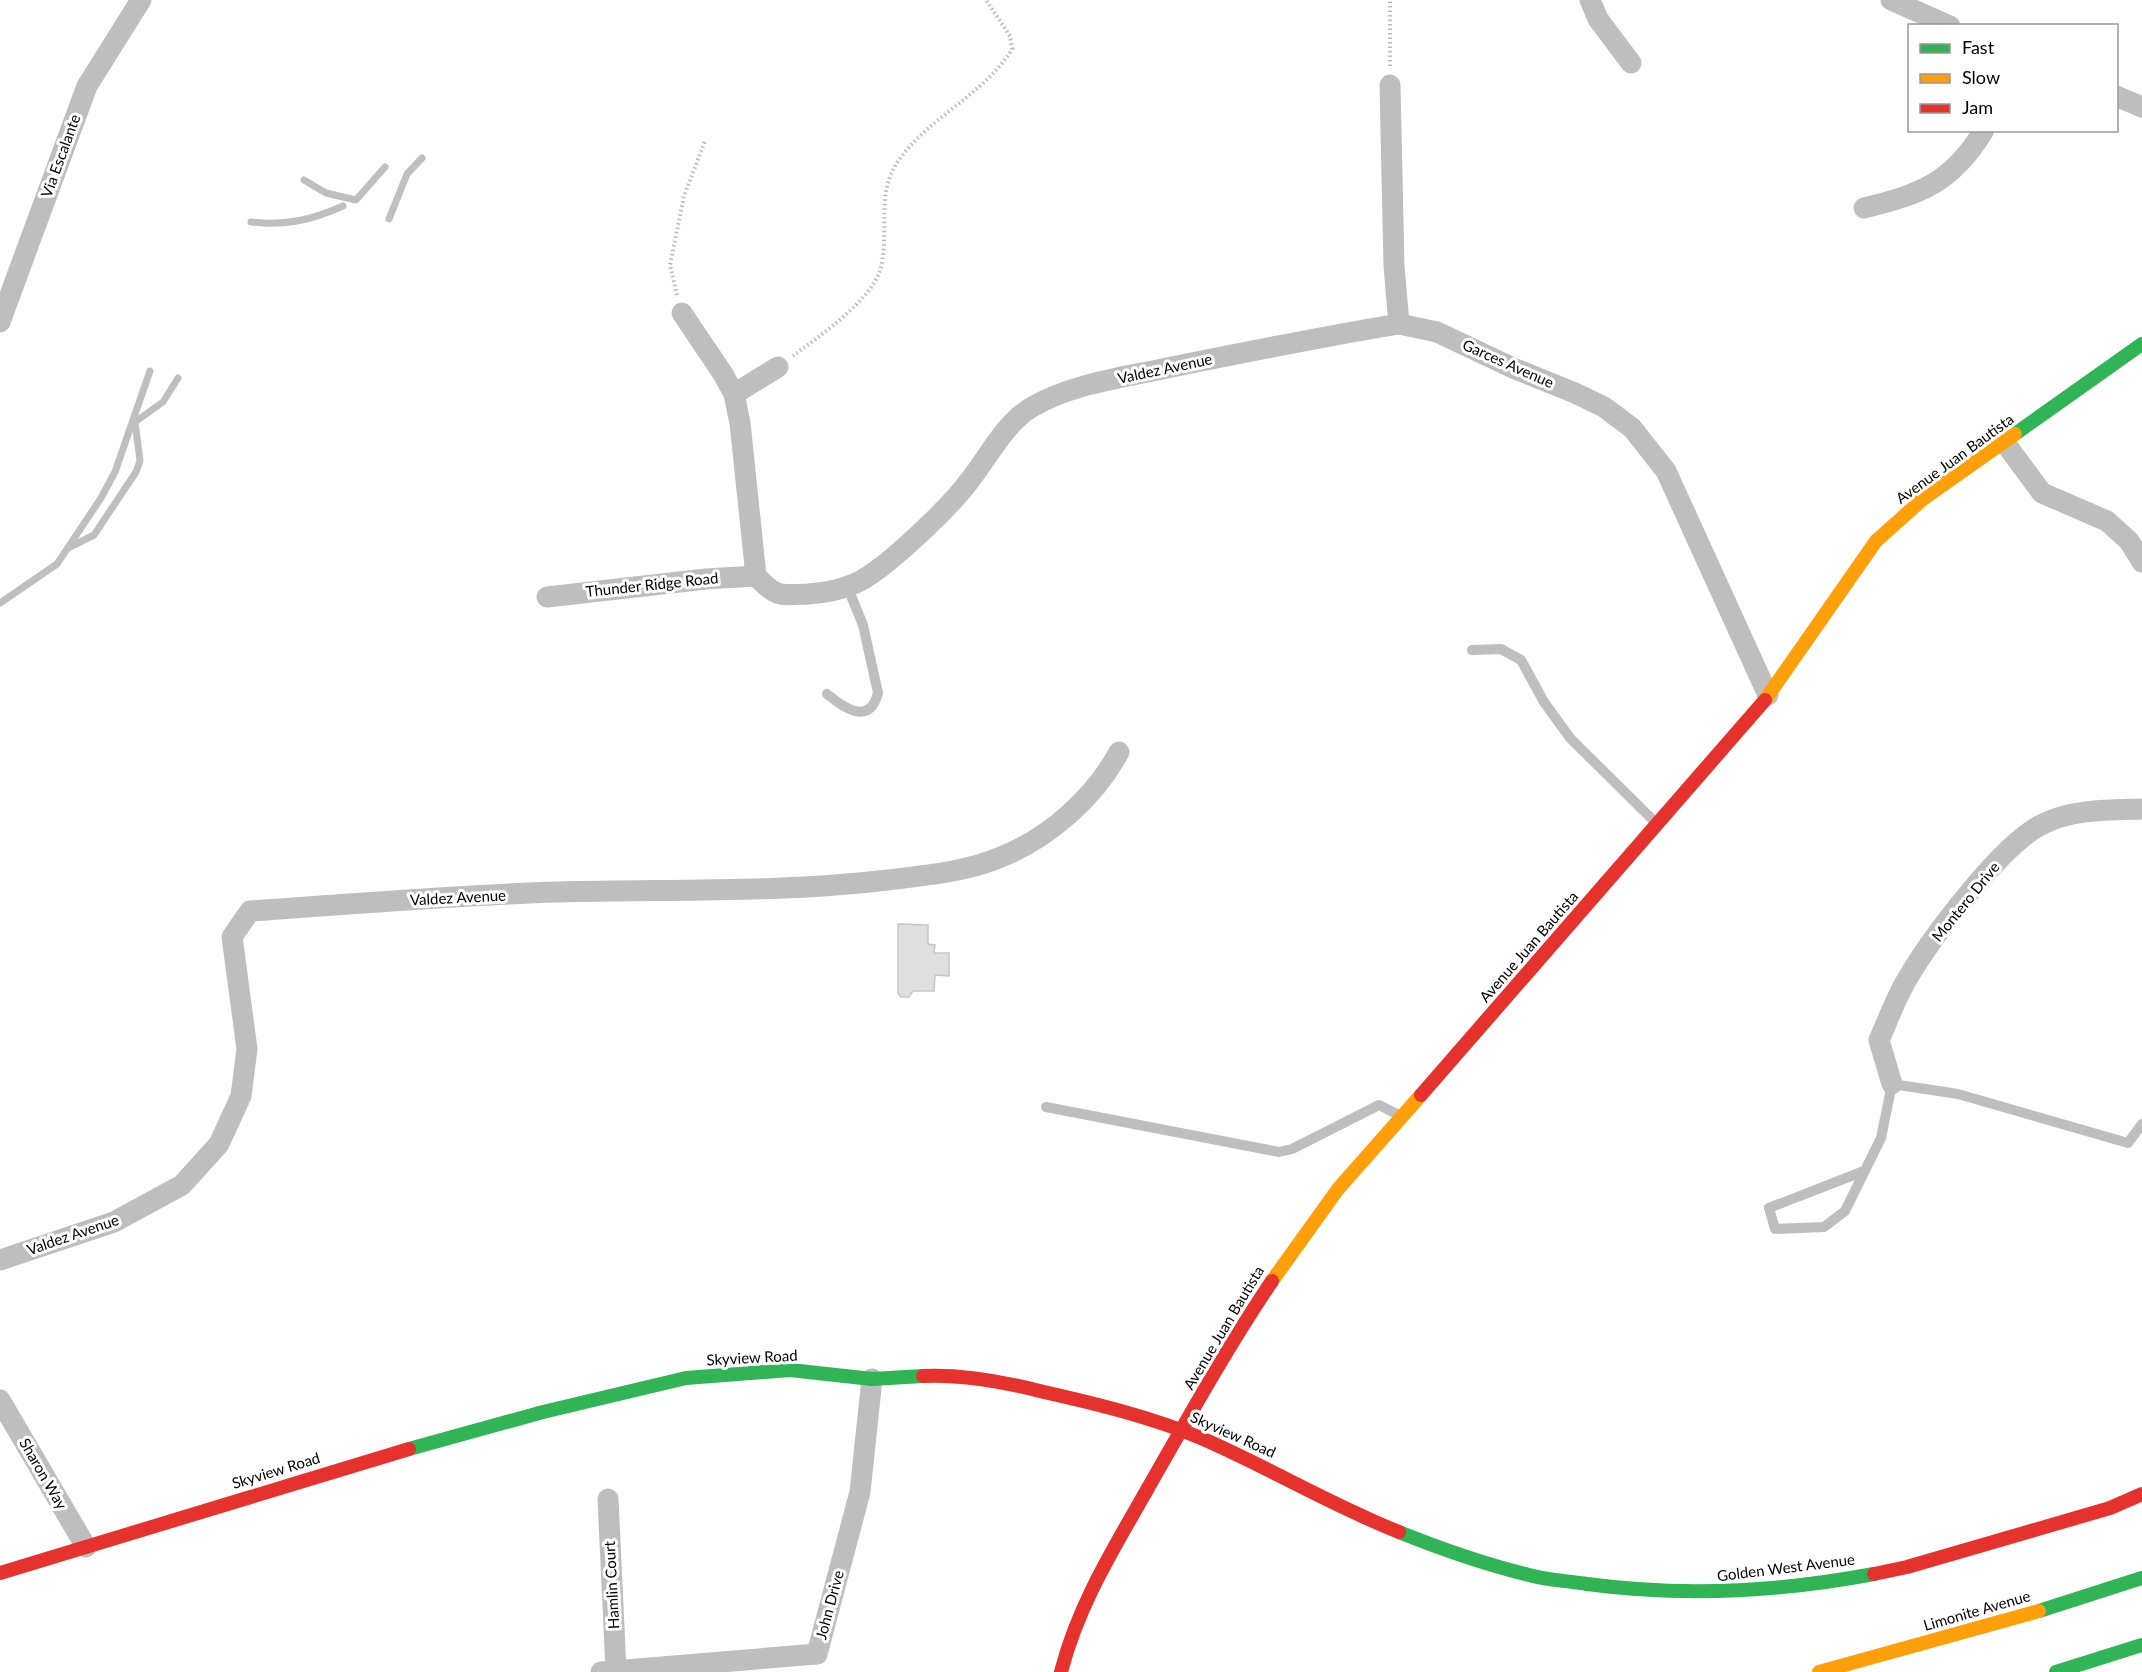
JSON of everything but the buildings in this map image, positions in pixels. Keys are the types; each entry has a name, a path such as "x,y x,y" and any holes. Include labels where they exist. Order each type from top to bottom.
{"street":[{"name":"Via Escalante","path":"0,322 87,86 141,0"},
{"path":"1590,0 1598,19 1631,63"},
{"path":"1891,0 1945,24"},
{"path":"1390,85 1394,266 1399,324"},
{"path":"2118,97 2142,107"},
{"path":"1864,208 1911,197 1939,181 1959,164 1983,132"},
{"path":"682,313 734,394 740,423 756,576 772,593 782,595 824,593 847,586"},
{"name":"Valdez Avenue","path":"847,586 879,567 921,531 969,482 1011,425 1031,407 1060,395 1118,379 1292,342 1399,324"},
{"name":"Garces Avenue","path":"1399,324 1437,332 1513,368 1575,393 1604,407 1632,428 1666,471 1768,695"},
{"name":"Avenue Juan Bautista","path":"1061,1672 1070,1637 1087,1598 1182,1430 1275,1273 1338,1189 1658,825 1768,695 1876,541 1923,499 2142,344"},
{"path":"734,394 778,367"},
{"path":"2005,443 2042,494 2107,521 2129,541 2142,562"},
{"name":"Thunder Ridge Road","path":"547,597 706,579 756,576"},
{"name":"Valdez Avenue","path":"0,1260 114,1222 182,1185 219,1144 241,1096 247,1049 232,937 250,911 555,892 826,887 943,873 1001,857 1041,835 1077,807 1106,776 1119,752"},
{"name":"Montero Drive","path":"1892,1084 1879,1040 1906,981 1952,914 2008,850 2043,824 2089,811 2142,809"},
{"name":"Skyview Road","path":"0,1574 352,1465 543,1412 686,1378 790,1370 872,1379 943,1374 1007,1383 1115,1408 1182,1430 1282,1475 1364,1518 1446,1551 1531,1576"},
{"name":"John Drive","path":"609,1671 817,1654 860,1492 872,1379"},
{"name":"Sharon Way","path":"0,1401 86,1547"},
{"name":"Golden West Avenue","path":"1531,1576 1624,1589 1678,1593 1729,1593 1831,1582 1906,1567 2110,1508 2142,1494"},
{"name":"Hamlin Court","path":"608,1499 609,1671"},
{"name":"Limonite Avenue","path":"1819,1672 2084,1598 2142,1578"},
{"path":"2056,1672 2142,1645"}],"lane":[{"path":"827,694 846,710 853,711 869,709 875,703 878,693 863,625 847,586"},
{"path":"1472,650 1501,649 1521,660 1544,702 1570,738 1658,825"},
{"path":"1864,1172 1769,1208 1775,1229 1824,1227 1845,1211 1881,1138 1892,1084 1958,1094 2128,1143 2142,1124"},
{"path":"1046,1107 1279,1152 1292,1149 1379,1105 1402,1116"}],"path":[{"path":"778,367 865,295 880,272 884,240 885,190 898,160 930,127 998,68 1012,49 1010,36 986,0"},
{"path":"1390,0 1390,85"},
{"path":"682,313 670,265 684,196 705,141"}],"waterway":[{"path":"389,219 407,174 422,158"},
{"path":"304,180 326,193 356,200 385,167"},
{"path":"251,222 298,221 343,206"},
{"path":"0,603 57,564 101,498 115,472 150,371"},
{"path":"68,548 94,535 136,472 140,461 135,422 163,402 178,378"}],"traffic: fast":[{"path":"2015,434 2142,344"},
{"path":"409,1449 543,1412 686,1378 790,1370 872,1379 923,1376"},
{"path":"1399,1532 1463,1556 1529,1575 1623,1588 1695,1591 1767,1589 1874,1574"},
{"path":"2039,1611 2142,1578"},
{"path":"2056,1672 2142,1645"}],"traffic: slow":[{"path":"1765,700 1876,541 1923,499 2015,434"},
{"path":"1272,1281 1338,1189 1421,1095"},
{"path":"1819,1672 2039,1611"}],"traffic: jam":[{"path":"1421,1095 1765,700"},
{"path":"1061,1672 1077,1623 1110,1555 1208,1383 1272,1281"},
{"path":"923,1376 954,1376 999,1382 1143,1417 1226,1449 1399,1532"},
{"path":"0,1573 409,1449"},
{"path":"1874,1574 1907,1567 2110,1508 2142,1494"}]}
